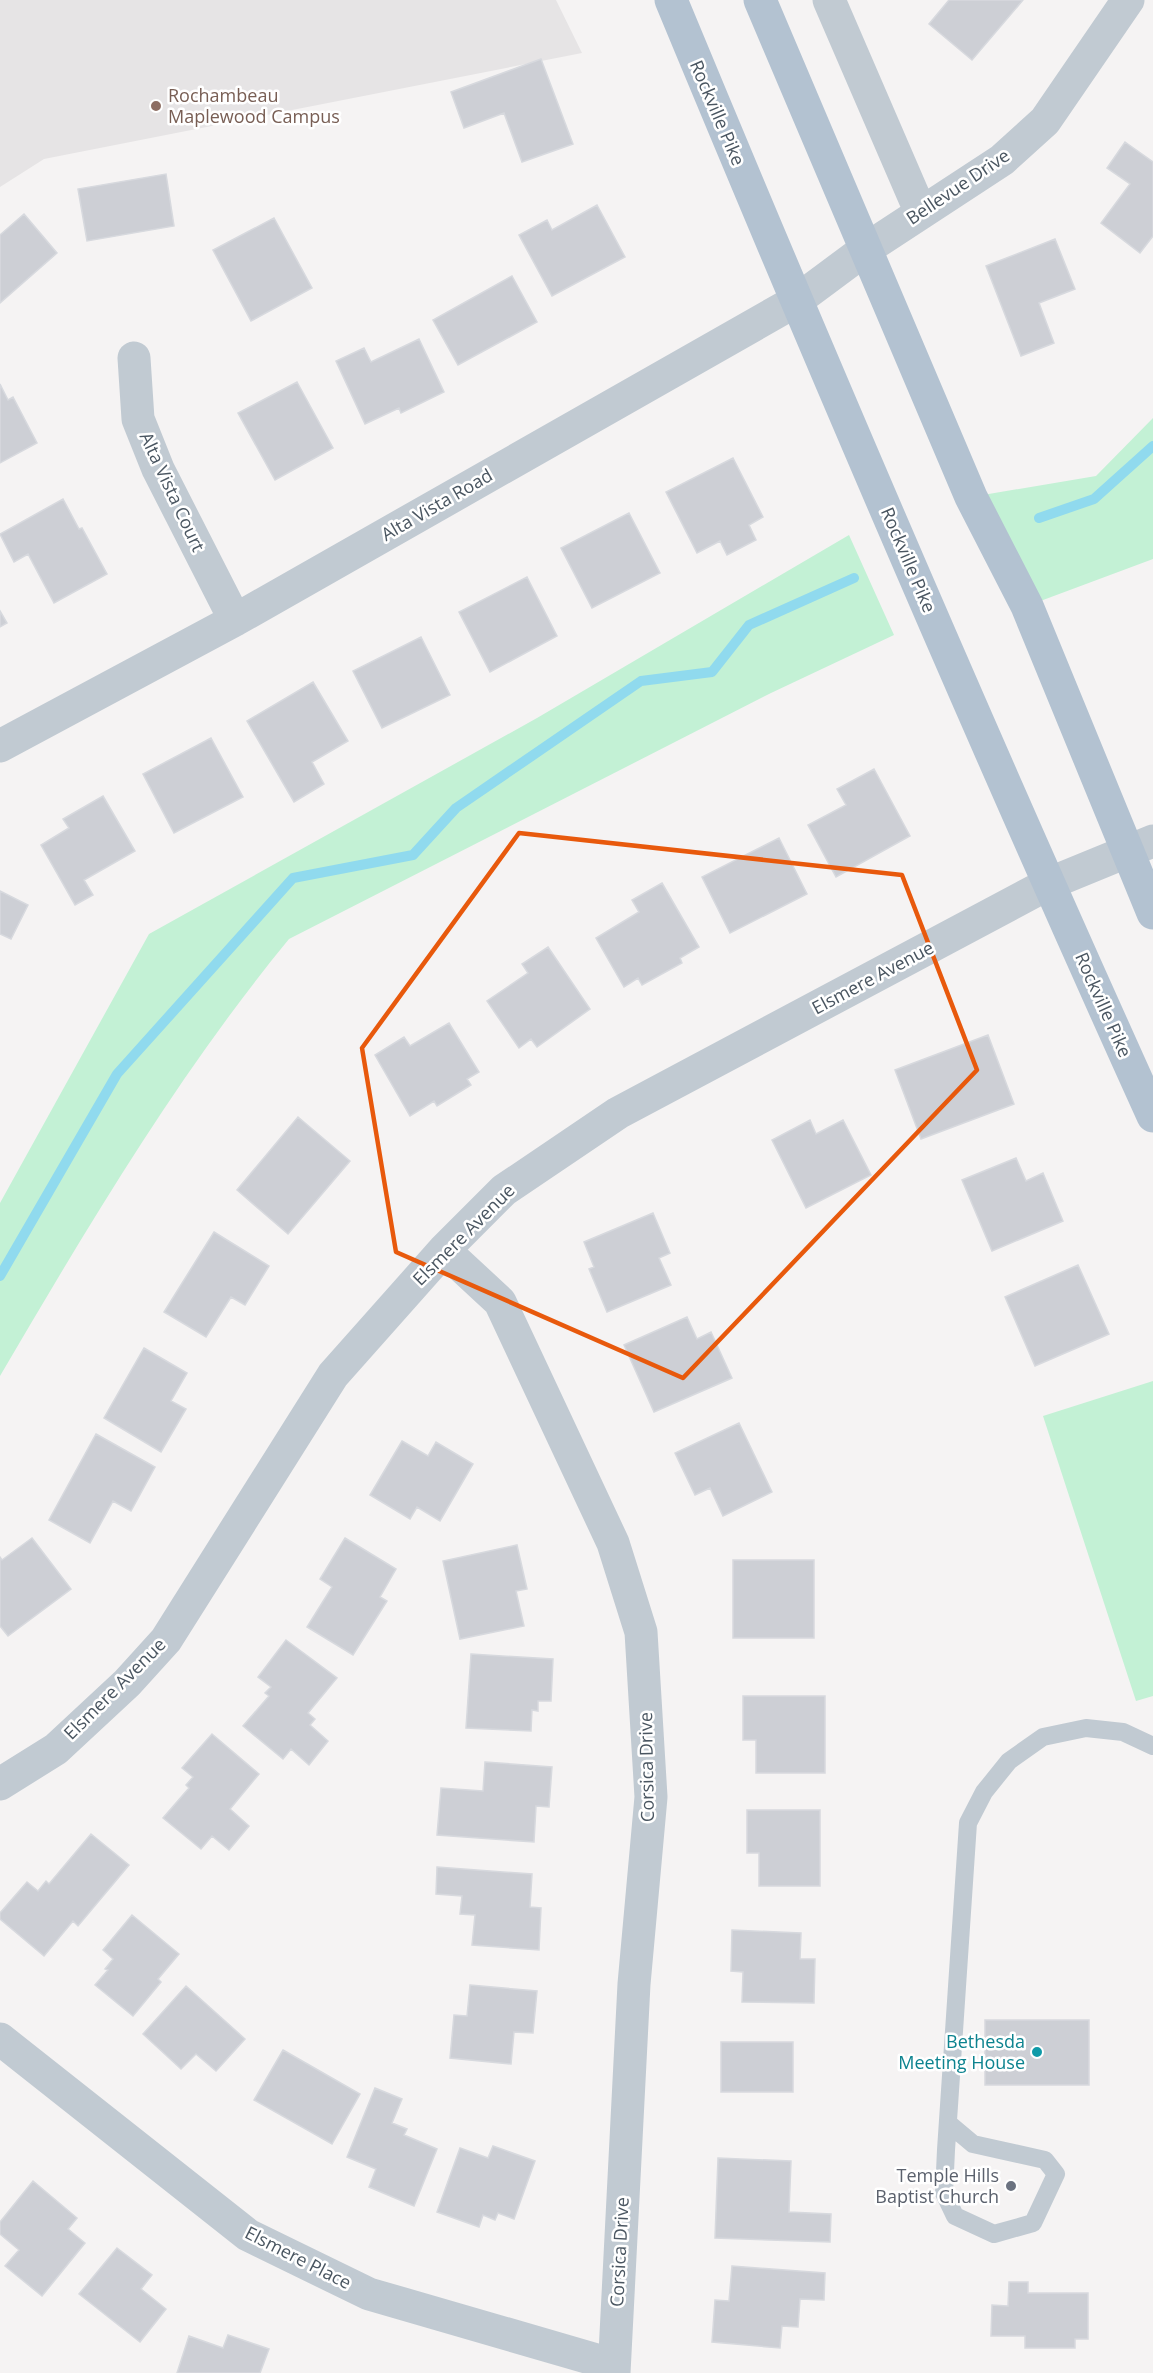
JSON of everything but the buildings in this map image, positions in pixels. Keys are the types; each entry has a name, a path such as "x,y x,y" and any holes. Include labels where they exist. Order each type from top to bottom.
{"main road":[{"name":"Rockville Pike","path":"670,0 796,301 1048,884 1153,1116"},
{"path":"760,0 971,497 1027,606 1140,846 1153,913"}],"street":[{"path":"829,0 921,213"},
{"name":"Bellevue Drive","path":"866,249 1002,160 1045,121 1128,0"},
{"name":"Alta Vista Road","path":"0,746 235,620 796,301 866,249"},
{"name":"Alta Vista Court","path":"134,358 138,419 158,469 235,620"},
{"name":"Elsmere Avenue","path":"0,1784 56,1749 127,1683 166,1640 333,1375 444,1250 504,1190 618,1113 1048,884 1140,846"},
{"name":"Corsica Drive","path":"444,1250 500,1302 613,1543 641,1632 651,1797 634,1984 614,2369"},
{"name":"Elsmere Place","path":"0,2039 248,2235 369,2294 614,2369"}],"lane":[{"path":"948,2124 973,2144 1045,2160 1056,2174 1033,2223 994,2234 955,2216 944,2193 948,2124 968,1823 984,1792 1009,1761 1043,1737 1086,1728 1123,1732 1153,1746"}],"highlighted area":[{"path":"519,833 902,875 977,1070 683,1378 396,1252 362,1048"}],"shaded area":[{"name":"Rochambeau Maplewood Campus","path":"0,0 556,0 582,53 44,159 0,187"}],"green space":[{"path":"1153,418 1153,559 1027,606 971,497 1096,476"},
{"path":"849,535 894,635 771,693 289,939 248,990 172,1097 101,1207 0,1376 0,1203 149,934 537,718"},
{"path":"1153,1381 1153,1696 1136,1701 1043,1416"}],"waterway":[{"path":"1039,518 1094,499 1153,446"},
{"path":"0,1276 117,1074 293,878 413,855 456,808 641,681 712,672 749,625 854,578"}],"place":[{"name":"Rochambeau Maplewood Campus","path":"156,106"},
{"name":"Bethesda Meeting House","path":"1037,2052"},
{"name":"Temple Hills Baptist Church","path":"1011,2186"}]}
